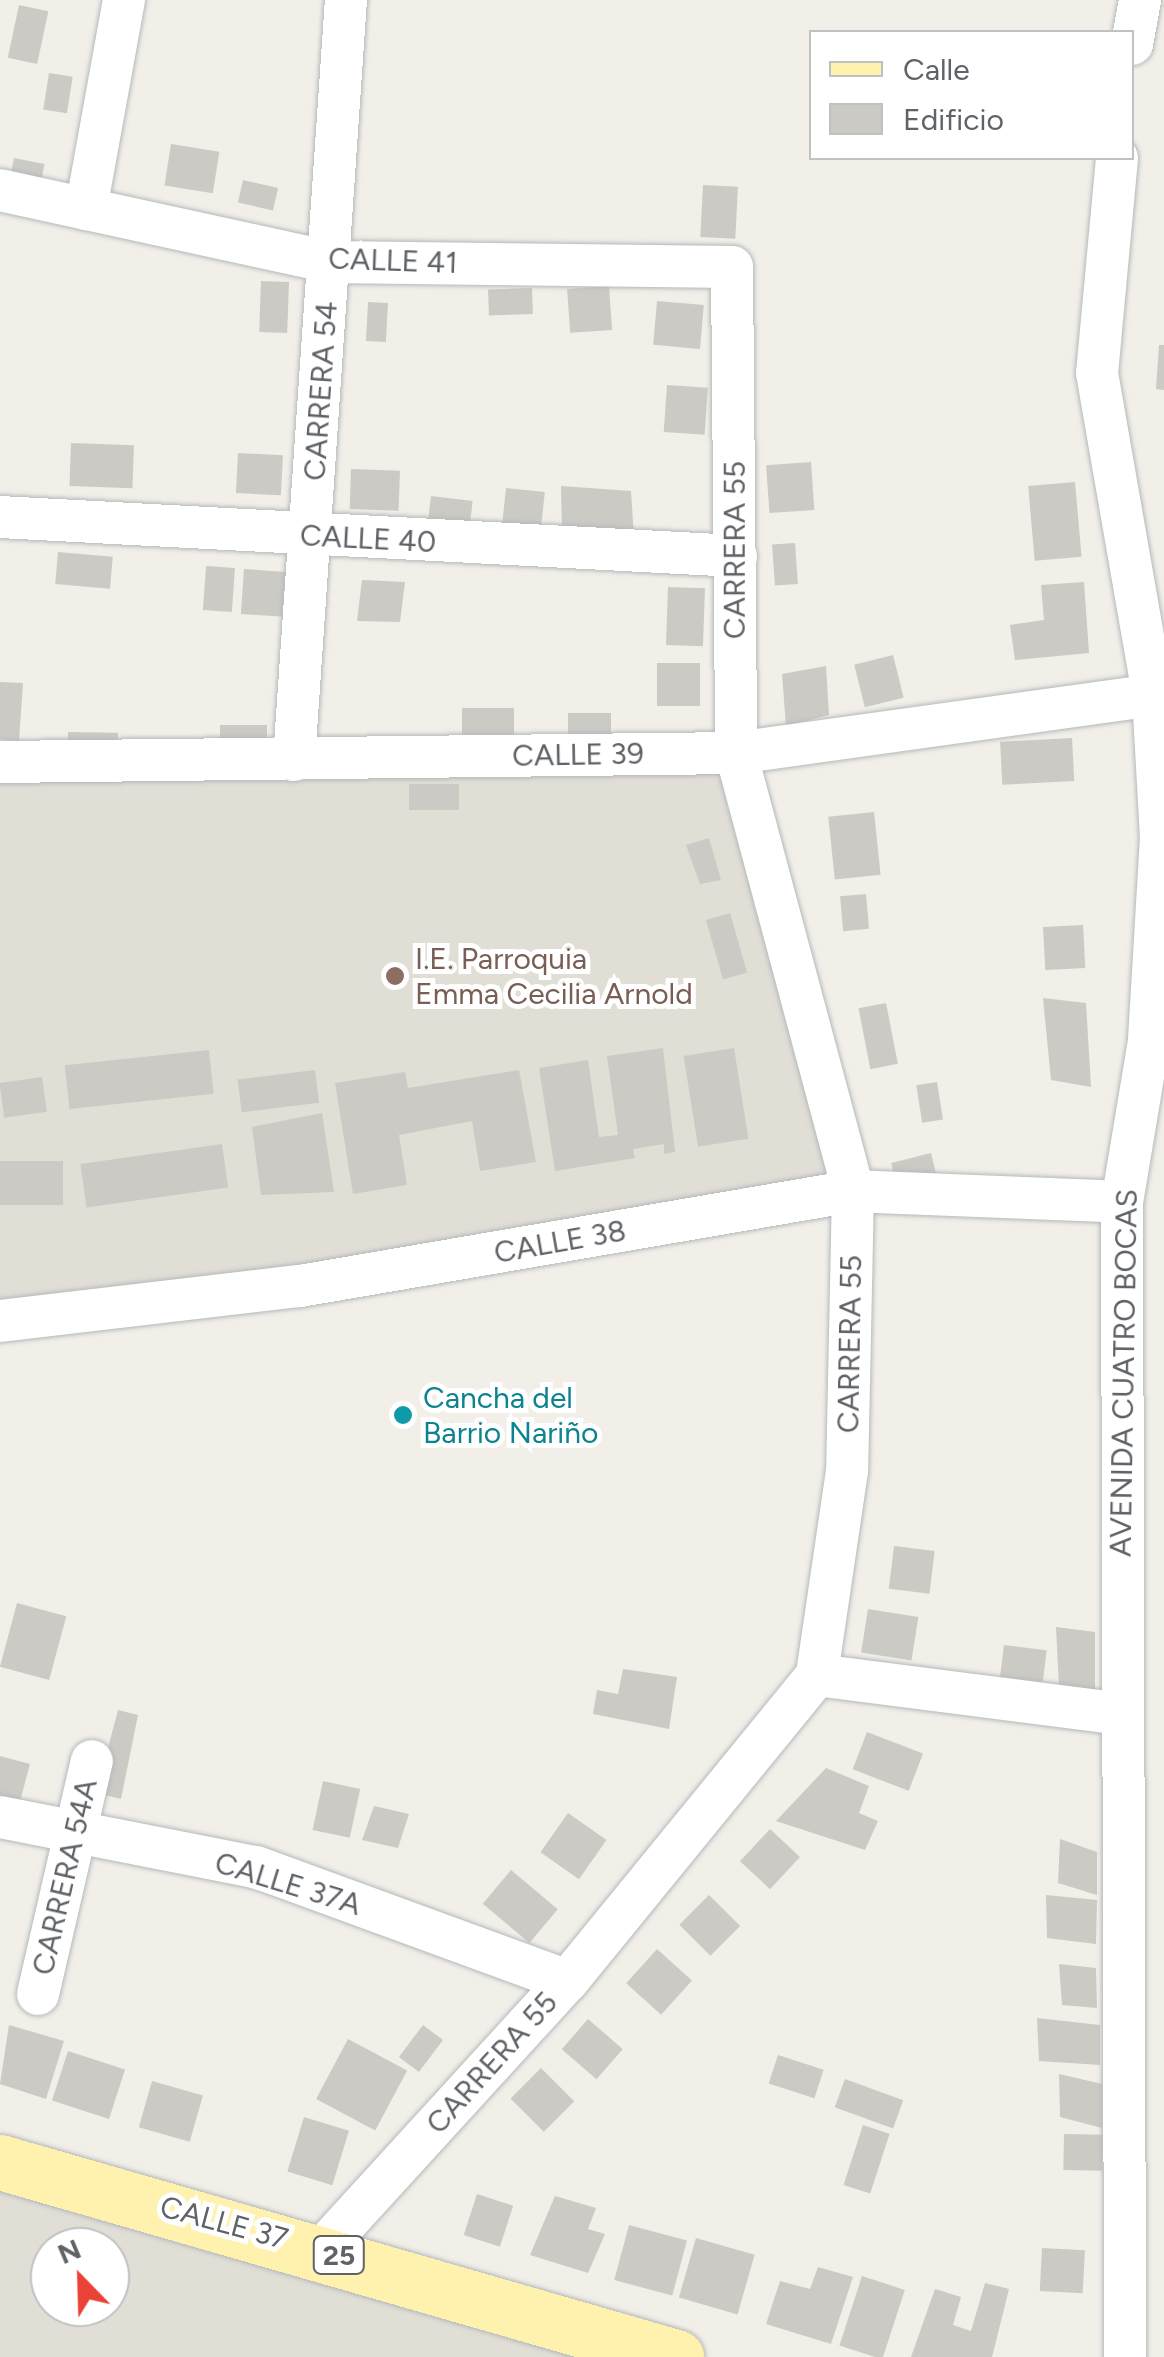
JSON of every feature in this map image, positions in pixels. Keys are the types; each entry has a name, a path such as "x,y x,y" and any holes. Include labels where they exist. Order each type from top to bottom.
{"main road":[{"name":"CALLE 37","path":"0,2162 321,2250 676,2357"}],"street":[{"path":"86,209 124,0"},
{"name":"CARRERA 54","path":"294,760 346,0"},
{"path":"1134,33 1140,0"},
{"name":"AVENIDA CUATRO BOCAS","path":"1117,160 1098,373 1153,695 1161,837 1150,1022 1122,1202 1125,2357"},
{"name":"CALLE 41","path":"0,190 330,262 732,267"},
{"name":"CARRERA 55","path":"321,2250 567,1981 818,1674 848,1471 853,1191 736,753 732,267"},
{"name":"CALLE 40","path":"0,517 311,537 736,556"},
{"name":"CALLE 39","path":"0,762 736,753 1153,695"},
{"name":"CALLE 38","path":"0,1320 300,1286 853,1191 1122,1202"},
{"path":"818,1674 1122,1714"},
{"name":"CARRERA 54A","path":"38,1994 92,1761"},
{"name":"CALLE 37A","path":"0,1818 256,1868 567,1981"}],"shaded area":[{"name":"I.E. Parroquia Emma Cecilia Arnold","path":"727,767 850,1179 0,1311 0,773"},
{"path":"0,2177 583,2357 0,2357"}],"building":[{"path":"19,5 48,11 37,64 8,58"},
{"path":"49,73 73,77 67,113 43,110"},
{"path":"171,144 219,152 213,193 164,185"},
{"path":"14,158 44,164 41,183 10,177"},
{"path":"243,180 278,188 273,211 238,202"},
{"path":"703,185 738,187 735,239 700,237"},
{"path":"261,281 289,282 287,333 259,332"},
{"path":"609,286 612,330 570,333 567,289"},
{"path":"532,288 533,314 489,316 488,290"},
{"path":"657,301 704,305 700,349 653,345"},
{"path":"368,302 388,303 386,342 366,341"},
{"path":"1159,345 1164,345 1164,390 1156,389"},
{"path":"667,385 708,388 705,435 664,432"},
{"path":"71,443 134,445 132,488 69,486"},
{"path":"238,453 283,455 281,495 236,493"},
{"path":"811,462 814,510 769,513 766,465"},
{"path":"351,469 400,471 399,511 350,509"},
{"path":"1075,482 1082,557 1035,561 1028,486"},
{"path":"561,486 631,491 634,537 562,533"},
{"path":"506,488 545,492 541,533 502,529"},
{"path":"431,496 473,501 469,529 428,524"},
{"path":"795,543 798,584 775,586 772,545"},
{"path":"58,552 113,557 110,589 55,584"},
{"path":"206,566 235,568 232,612 203,610"},
{"path":"244,569 286,572 283,617 241,614"},
{"path":"362,580 405,582 400,622 357,621"},
{"path":"1084,582 1089,653 1015,660 1010,625 1044,620 1041,585"},
{"path":"668,587 705,588 703,646 666,645"},
{"path":"893,655 904,698 865,707 854,665"},
{"path":"657,663 700,663 700,706 657,706"},
{"path":"826,666 829,715 786,726 782,674"},
{"path":"0,682 23,683 19,741 0,739"},
{"path":"462,708 514,708 514,753 462,753"},
{"path":"568,713 611,713 611,738 568,738"},
{"path":"220,725 267,725 267,762 220,762"},
{"path":"68,732 118,733 118,758 68,757"},
{"path":"1072,738 1074,781 1002,785 1000,742"},
{"path":"409,784 459,784 459,810 409,810"},
{"path":"874,812 881,875 835,879 828,817"},
{"path":"709,838 721,880 700,884 686,845"},
{"path":"866,894 869,929 843,931 840,896"},
{"path":"730,913 747,973 723,979 706,920"},
{"path":"1083,925 1085,968 1045,970 1043,927"},
{"path":"1043,998 1086,1003 1091,1087 1051,1080"},
{"path":"886,1003 898,1064 870,1069 859,1008"},
{"path":"663,1048 675,1152 664,1154 664,1144 633,1149 635,1158 555,1171 539,1068 588,1060 599,1137 618,1135 607,1056"},
{"path":"734,1048 748,1139 698,1147 684,1056"},
{"path":"209,1050 214,1094 69,1109 65,1065"},
{"path":"315,1070 319,1103 242,1112 238,1080"},
{"path":"519,1070 536,1162 480,1171 472,1121 399,1135 407,1185 353,1194 335,1083 405,1072 408,1088"},
{"path":"42,1077 47,1112 4,1118 0,1083"},
{"path":"937,1082 943,1120 922,1123 916,1085"},
{"path":"322,1113 334,1192 261,1195 252,1127"},
{"path":"222,1144 228,1188 87,1207 80,1164"},
{"path":"931,1153 941,1193 901,1203 891,1163"},
{"path":"0,1161 63,1161 63,1205 0,1205"},
{"path":"894,1546 935,1551 929,1594 889,1589"},
{"path":"17,1603 66,1616 49,1680 0,1667"},
{"path":"868,1609 918,1617 911,1660 861,1652"},
{"path":"1056,1627 1095,1632 1095,1692 1059,1686"},
{"path":"1004,1645 1047,1650 1043,1682 1000,1677"},
{"path":"623,1669 677,1677 669,1729 593,1714 597,1690 618,1694"},
{"path":"118,1710 138,1715 121,1799 96,1793"},
{"path":"867,1732 923,1754 909,1791 853,1769"},
{"path":"0,1756 30,1764 19,1805 0,1799"},
{"path":"826,1768 869,1786 859,1813 878,1821 865,1850 776,1821"},
{"path":"323,1781 360,1789 350,1838 313,1830"},
{"path":"374,1806 409,1814 398,1848 362,1840"},
{"path":"568,1813 607,1840 579,1879 540,1852"},
{"path":"770,1829 800,1857 770,1889 740,1861"},
{"path":"1060,1839 1097,1852 1097,1895 1058,1883"},
{"path":"511,1870 558,1909 529,1943 483,1904"},
{"path":"709,1895 740,1926 710,1956 679,1925"},
{"path":"1046,1895 1097,1900 1096,1944 1047,1938"},
{"path":"657,1949 692,1980 661,2015 626,1983"},
{"path":"1059,1964 1096,1968 1097,2008 1062,2005"},
{"path":"1037,2018 1100,2025 1100,2065 1039,2061"},
{"path":"588,2019 623,2049 596,2079 562,2049"},
{"path":"9,2025 64,2041 46,2099 0,2084"},
{"path":"423,2025 443,2040 419,2072 399,2057"},
{"path":"348,2039 407,2070 375,2130 316,2099"},
{"path":"68,2051 125,2070 109,2119 52,2100"},
{"path":"778,2055 824,2070 814,2098 769,2084"},
{"path":"541,2068 574,2101 544,2132 511,2098"},
{"path":"1059,2074 1102,2084 1102,2128 1060,2117"},
{"path":"845,2079 903,2100 893,2128 835,2107"},
{"path":"152,2081 203,2096 190,2142 139,2127"},
{"path":"304,2117 349,2131 332,2185 287,2172"},
{"path":"863,2125 890,2134 870,2194 844,2185"},
{"path":"1064,2134 1103,2135 1102,2171 1063,2170"},
{"path":"477,2194 513,2206 500,2247 464,2235"},
{"path":"555,2196 596,2208 588,2229 605,2234 588,2273 530,2255"},
{"path":"629,2225 687,2241 672,2296 614,2280"},
{"path":"696,2238 755,2255 738,2314 679,2298"},
{"path":"1042,2248 1085,2250 1083,2293 1040,2291"},
{"path":"818,2267 853,2277 831,2344 766,2324 780,2281 810,2289"},
{"path":"862,2276 905,2290 883,2357 839,2345"},
{"path":"985,2283 1009,2289 992,2357 911,2357 935,2289 961,2297 953,2325 971,2331"}],"place":[{"name":"I.E. Parroquia Emma Cecilia Arnold","path":"395,976"},
{"name":"Cancha del Barrio Nariño","path":"403,1415"}]}
